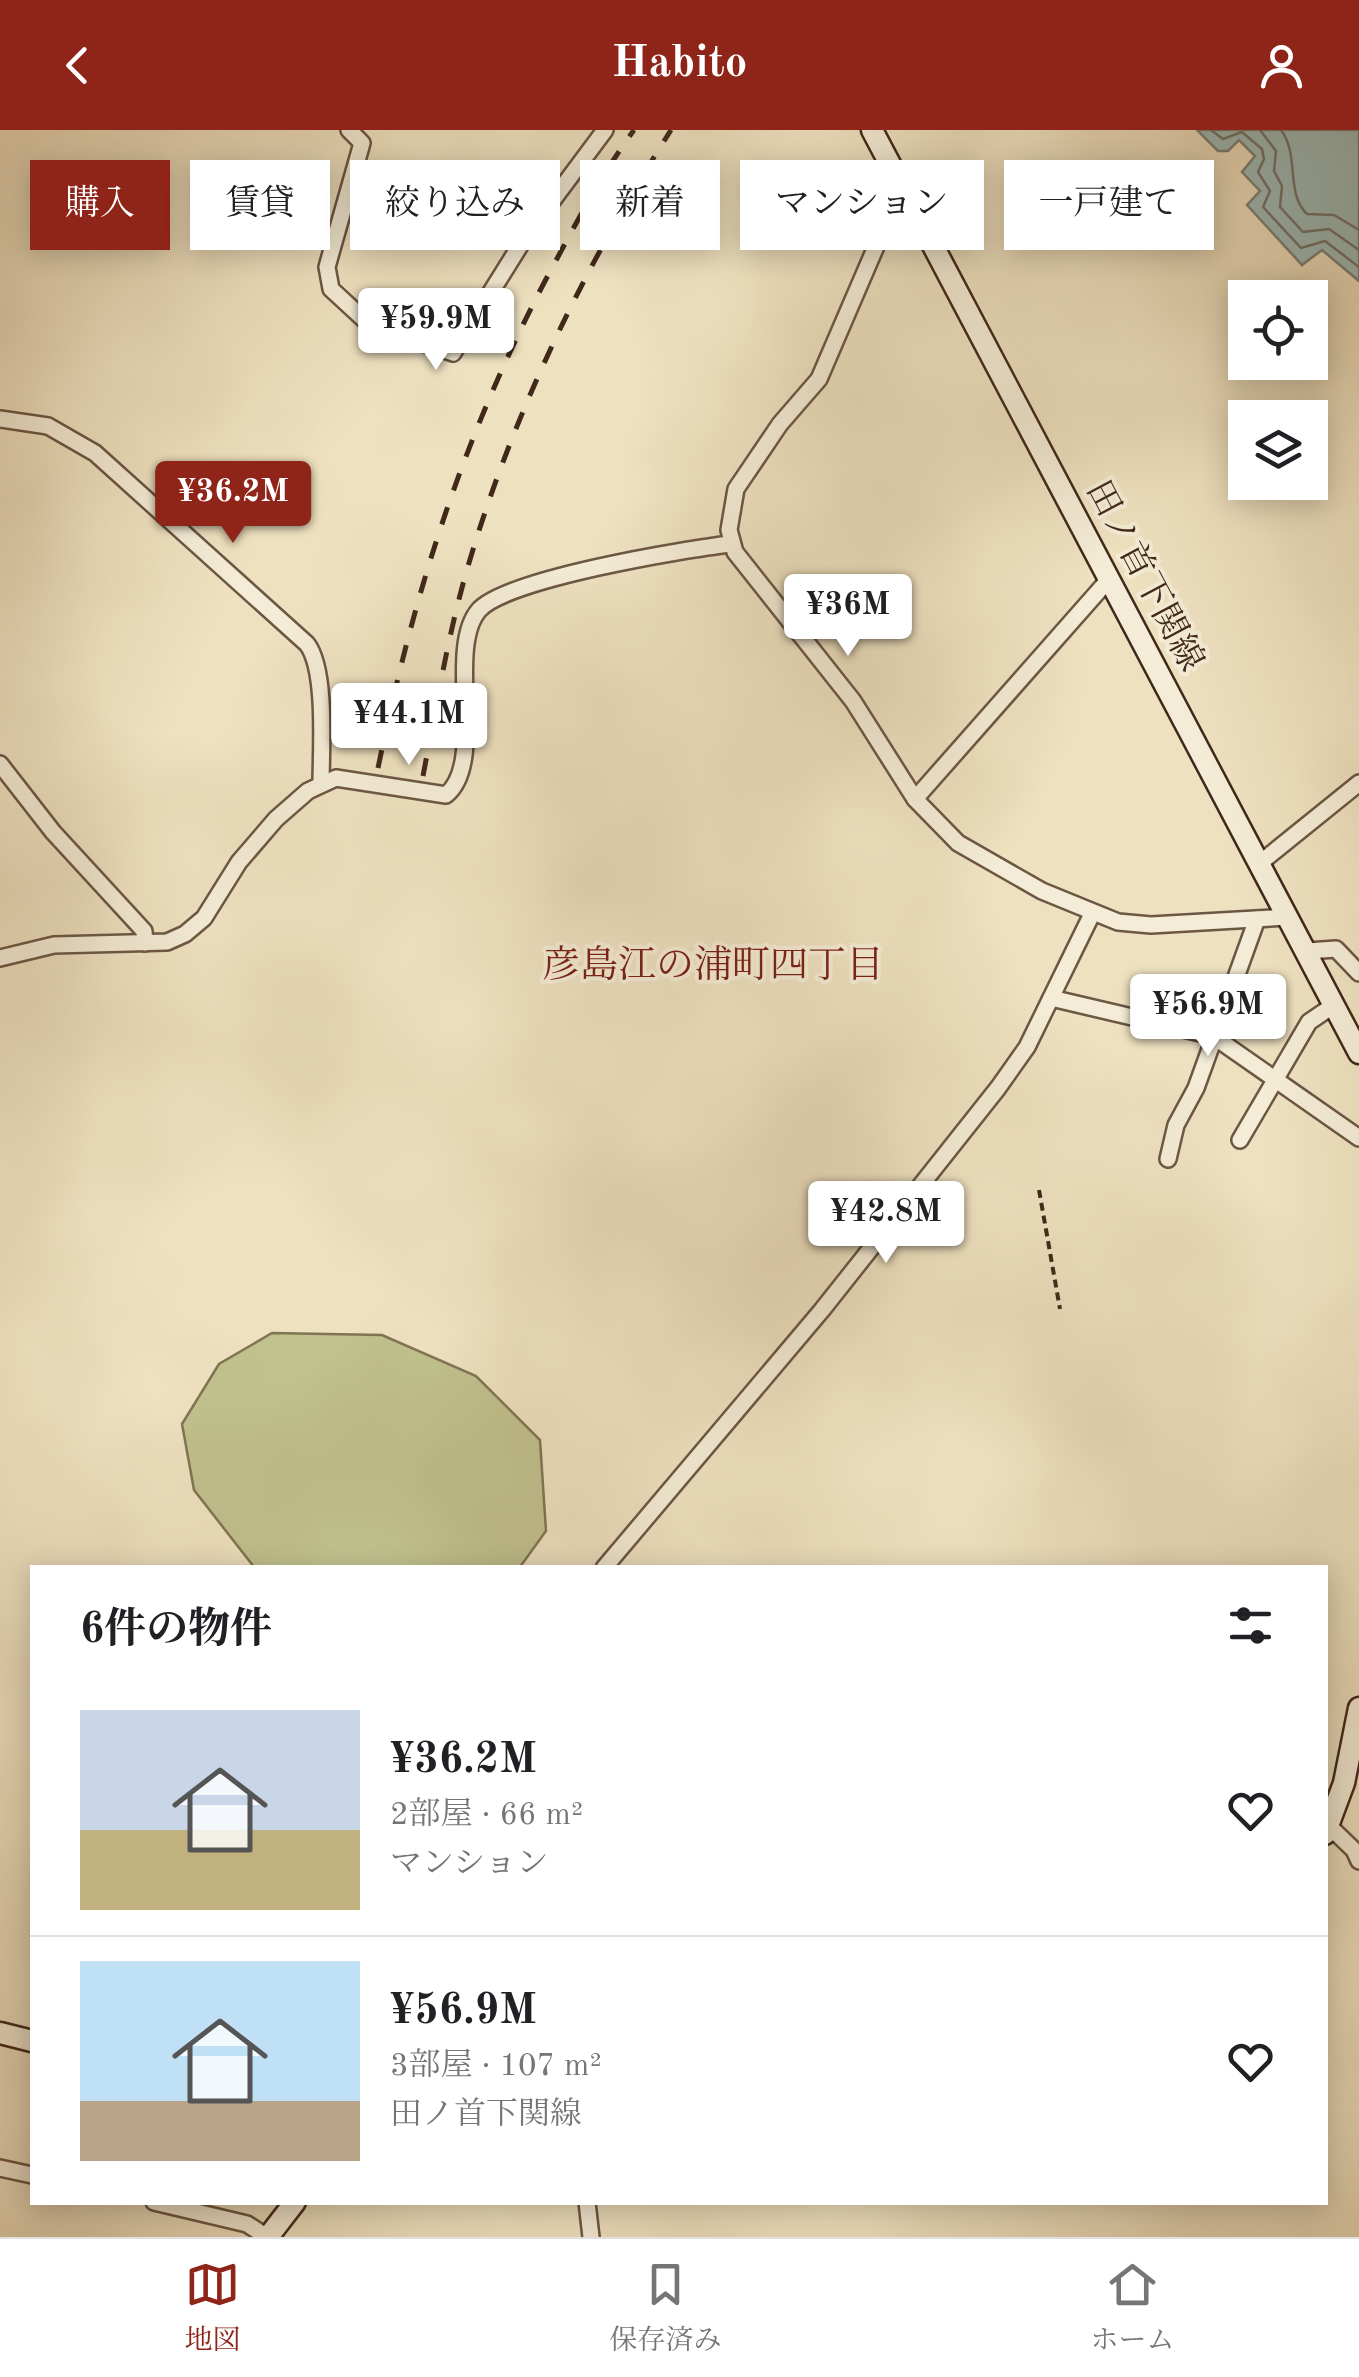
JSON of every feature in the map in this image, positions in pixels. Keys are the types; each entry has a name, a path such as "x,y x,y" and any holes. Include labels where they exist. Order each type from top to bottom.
{"main road":[{"name":"田ノ首下関線","path":"872,130 888,160"},
{"name":"田ノ首下関線","path":"936,250 1359,1053"},
{"path":"1328,1827 1357,1740 1359,1708"},
{"path":"0,2034 30,2041"},
{"path":"267,2237 294,2205"}],"street":[{"path":"348,130 362,144 327,267 331,289 370,324 446,353 454,353 468,336 526,236 605,130"},
{"path":"874,250 819,378 742,478 730,513 731,544 853,701 915,799 958,843 996,868 1092,914 1152,925 1289,917"},
{"path":"0,419 48,426 95,452 308,644 318,681 322,784"},
{"path":"0,958 54,945 167,942 204,918 254,843 286,810 336,778 446,795 462,772 470,635 480,608 500,597 608,564 731,544"},
{"path":"915,799 1110,578"},
{"path":"0,764 53,832 144,931 145,943"},
{"path":"1260,863 1359,783"},
{"path":"607,1565 897,1218 1027,1048 1092,914"},
{"path":"1168,1158 1176,1126 1196,1088 1257,919"},
{"path":"1307,951 1336,949 1359,973"},
{"path":"1051,998 1213,1036 1359,1138"},
{"path":"1240,1140 1308,1022 1334,1005"},
{"path":"1328,1831 1354,1850 1359,1860"},
{"path":"0,2168 30,2175"},
{"path":"167,2205 247,2224 267,2237"},
{"path":"587,2205 591,2237"}],"path":[{"path":"1039,1190 1060,1309"}],"green space":[{"path":"272,1333 382,1335 476,1376 540,1440 546,1531 521,1565 252,1565 194,1490 182,1424 219,1364"}],"water":[{"path":"1197,130 1359,130 1359,281 1322,250 1302,265 1247,205 1260,191 1242,172 1255,156 1239,140 1228,151 1218,151"}],"railway":[{"path":"378,768 425,578 489,399 545,281 598,185 634,130"},
{"path":"423,776 459,598 505,457 580,289 671,130"}],"district":[{"name":"彦島江の浦町四丁目","path":"713,964"}]}
